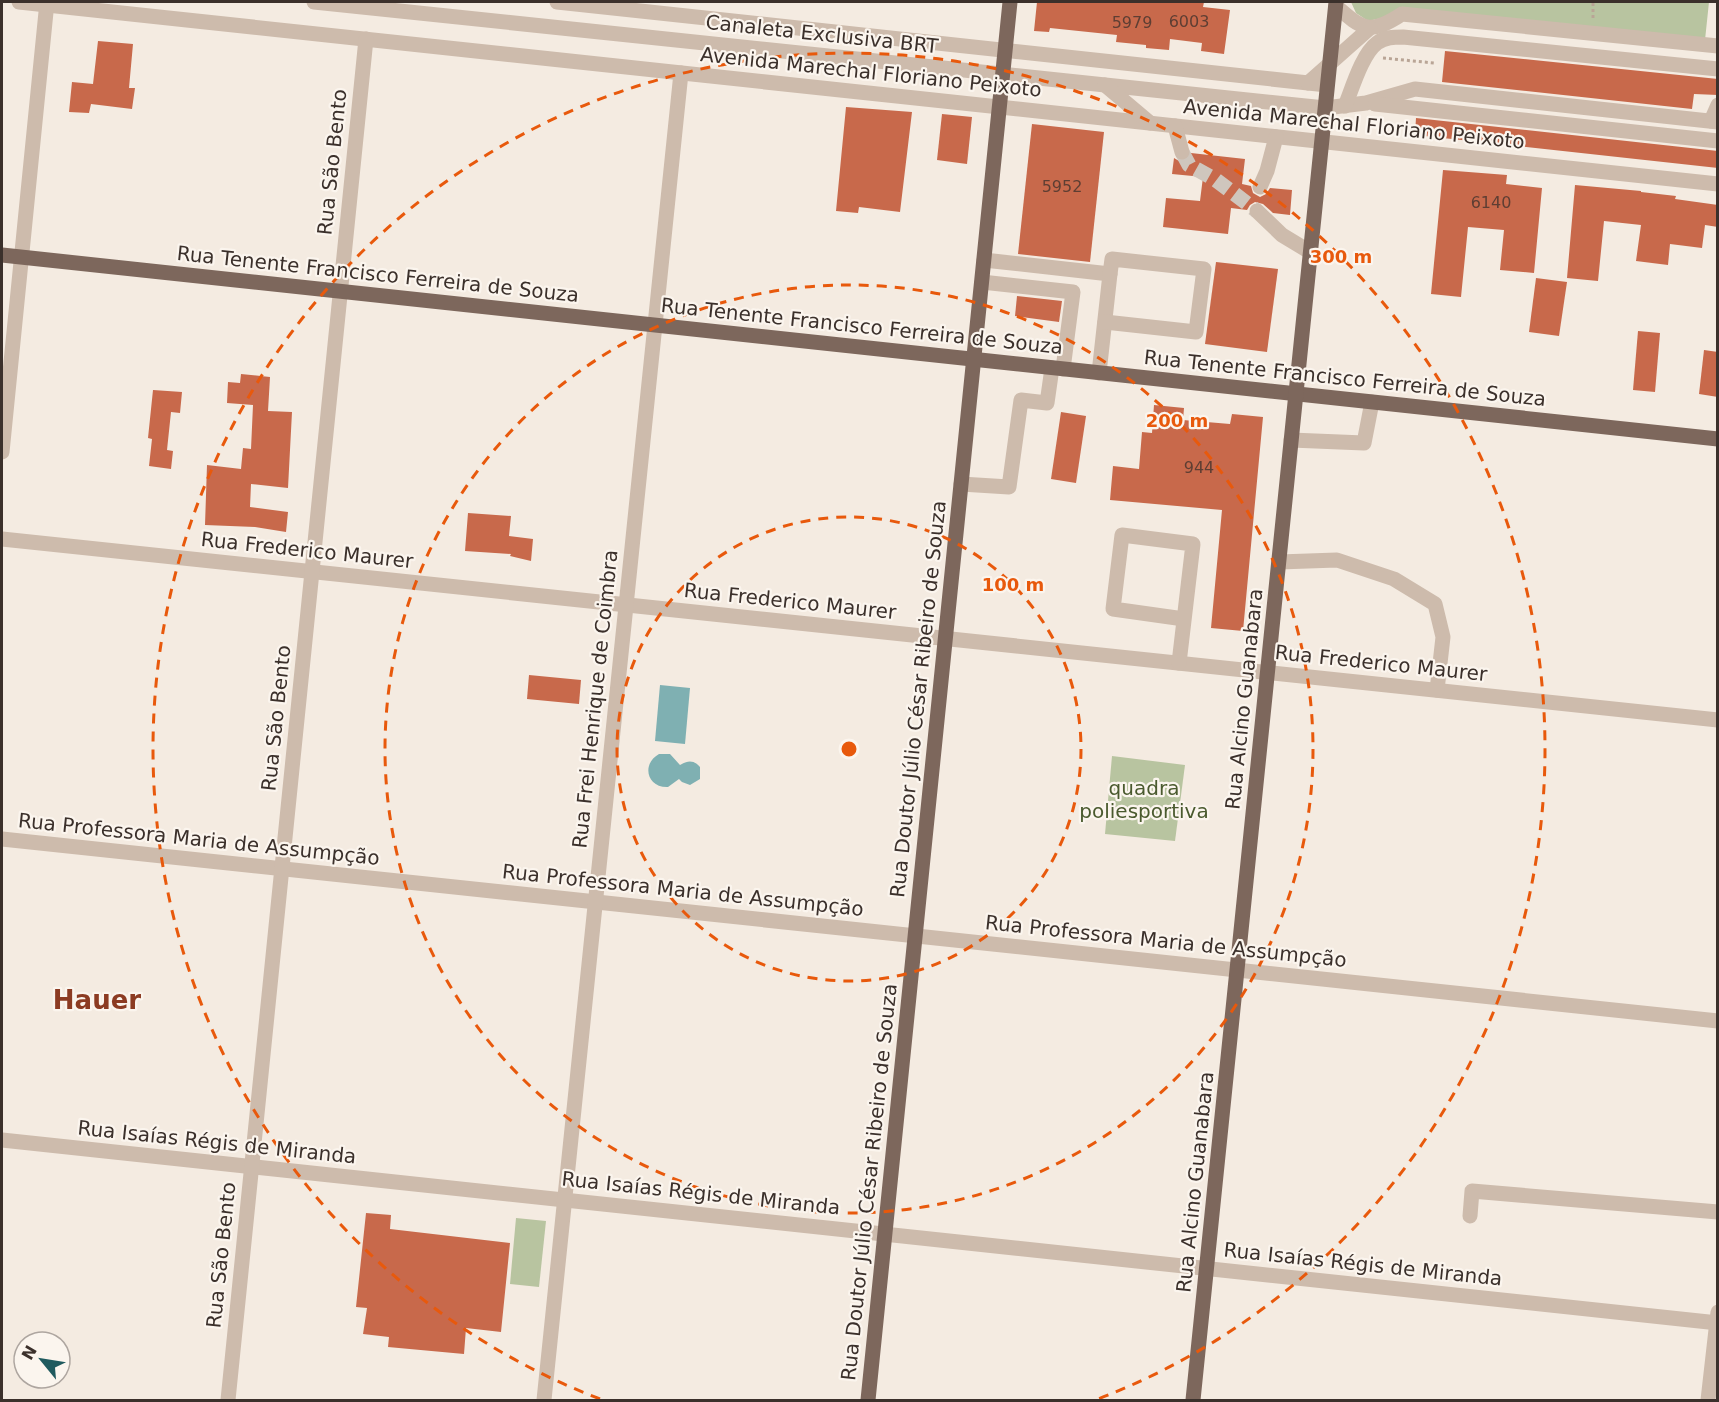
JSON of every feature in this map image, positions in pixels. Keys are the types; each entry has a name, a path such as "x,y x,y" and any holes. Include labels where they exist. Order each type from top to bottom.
{"main road":[{"name":"Rua Doutor Júlio César Ribeiro de Souza","path":"868,1401 1010,2"},
{"name":"Rua Alcino Guanabara","path":"1194,1401 1336,4"},
{"name":"Rua Tenente Francisco Ferreira de Souza","path":"2,255 1718,439"}],"street":[{"name":"Avenida Marechal Floriano Peixoto","path":"19,2 47,3 1718,184"},
{"name":"Canaleta Exclusiva BRT","path":"314,2 1325,108 1366,103"},
{"name":"Avenida Marechal Floriano Peixoto","path":"557,2 687,9 1005,50 1327,85"},
{"path":"2,452 47,3"},
{"path":"1336,4 1353,21 1370,28 1380,27 1402,14 1718,46"},
{"path":"1308,83 1370,28"},
{"path":"1345,106 1366,57 1375,44 1387,37 1718,69"},
{"name":"Rua São Bento","path":"228,1401 366,39"},
{"name":"Rua Frei Henrique de Coimbra","path":"544,1401 681,73"},
{"path":"1105,85 1150,123"},
{"path":"1366,103 1416,89 1714,122 1718,105"},
{"path":"1366,103 1718,141"},
{"path":"1175,126 1182,152"},
{"path":"1260,187 1276,137"},
{"path":"1257,211 1282,235 1310,252"},
{"path":"1099,373 1112,259 1204,269 1196,332 1105,322"},
{"path":"984,260 1110,274"},
{"path":"961,484 1009,487 1021,400 1047,403 1058,368 1073,292 982,282"},
{"path":"1291,440 1364,443 1372,402"},
{"path":"1179,663 1193,544 1122,536 1113,609 1184,619"},
{"name":"Rua Frederico Maurer","path":"2,539 1718,720"},
{"path":"1279,562 1337,560 1394,579 1435,604 1443,637 1437,690"},
{"name":"Rua Professora Maria de Assumpção","path":"2,839 1718,1021"},
{"name":"Rua Isaías Régis de Miranda","path":"2,1140 1207,1268 1717,1319"},
{"path":"1470,1216 1472,1191 1718,1212"},
{"path":"1708,1401 1717,1319"}],"path":[{"path":"1592,23 1594,2"},
{"path":"1383,58 1434,63"}],"green space":[{"path":"1351,2 1709,2 1705,40 1382,18 1368,21 1356,13"},
{"name":"quadra poliesportiva","path":"1112,756 1185,765 1175,841 1105,834"},
{"path":"516,1218 546,1221 539,1287 510,1284"}],"water":[{"path":"660,685 690,688 685,744 655,741"},
{"path":"659,754 670,754 680,765 688,762 695,763 700,767 700,779 690,785 679,779 668,787 655,784 651,780 648,769 653,758"}],"building":[{"path":"1037,2 1204,2 1203,7 1230,10 1224,54 1201,51 1202,43 1170,39 1169,50 1116,42 1117,35 1050,28 1049,32 1034,31"},
{"path":"98,41 133,44 129,88 135,88 132,109 91,104 89,113 69,112 72,82 93,84"},
{"path":"1445,51 1718,79 1718,95 1694,94 1692,109 1442,82"},
{"path":"846,107 912,112 900,212 859,207 858,213 836,211"},
{"path":"942,114 972,117 967,164 937,160"},
{"path":"1416,118 1718,151 1718,168 1415,135"},
{"path":"1032,124 1104,132 1090,262 1018,254"},
{"path":"1191,153 1245,159 1242,184 1251,186 1253,193 1260,197 1270,188 1292,190 1290,215 1273,213 1263,204 1255,202 1247,210 1231,208 1228,234 1163,227 1166,198 1200,201 1203,177 1172,174 1174,158 1184,161"},
{"path":"1443,170 1507,175 1506,184 1542,188 1534,273 1500,270 1504,230 1468,227 1461,297 1431,294"},
{"path":"1575,185 1641,191 1718,205 1718,227 1705,225 1702,248 1670,244 1668,265 1636,261 1641,225 1604,221 1598,281 1567,278"},
{"path":"1216,262 1278,269 1267,352 1205,344"},
{"path":"1536,278 1567,282 1559,336 1529,332"},
{"path":"1017,296 1062,301 1059,322 1015,316"},
{"path":"1638,331 1660,333 1655,392 1633,390"},
{"path":"1704,350 1718,352 1718,397 1699,394"},
{"path":"241,374 270,377 268,411 292,412 288,488 251,484 250,507 288,512 286,532 255,527 205,525 207,465 241,469 243,448 251,449 253,405 227,403 228,382 240,383"},
{"path":"153,390 182,392 180,413 171,412 167,450 173,451 171,469 149,466 152,439 148,438"},
{"path":"1154,405 1184,408 1183,420 1230,424 1232,414 1263,417 1243,631 1211,628 1222,510 1110,500 1113,466 1139,469 1142,432 1152,433"},
{"path":"1061,412 1086,416 1076,483 1051,479"},
{"path":"468,513 511,516 509,536 533,539 531,561 510,556 511,554 465,551"},
{"path":"529,675 581,680 579,704 527,699"},
{"path":"366,1213 391,1215 390,1229 510,1243 501,1332 466,1328 464,1354 388,1347 389,1337 363,1334 367,1308 356,1307"}],"tunnel":[{"path":"1182,152 1189,165 1216,180 1257,211"}],"district":[{"name":"Hauer","path":"97,1000"}]}
